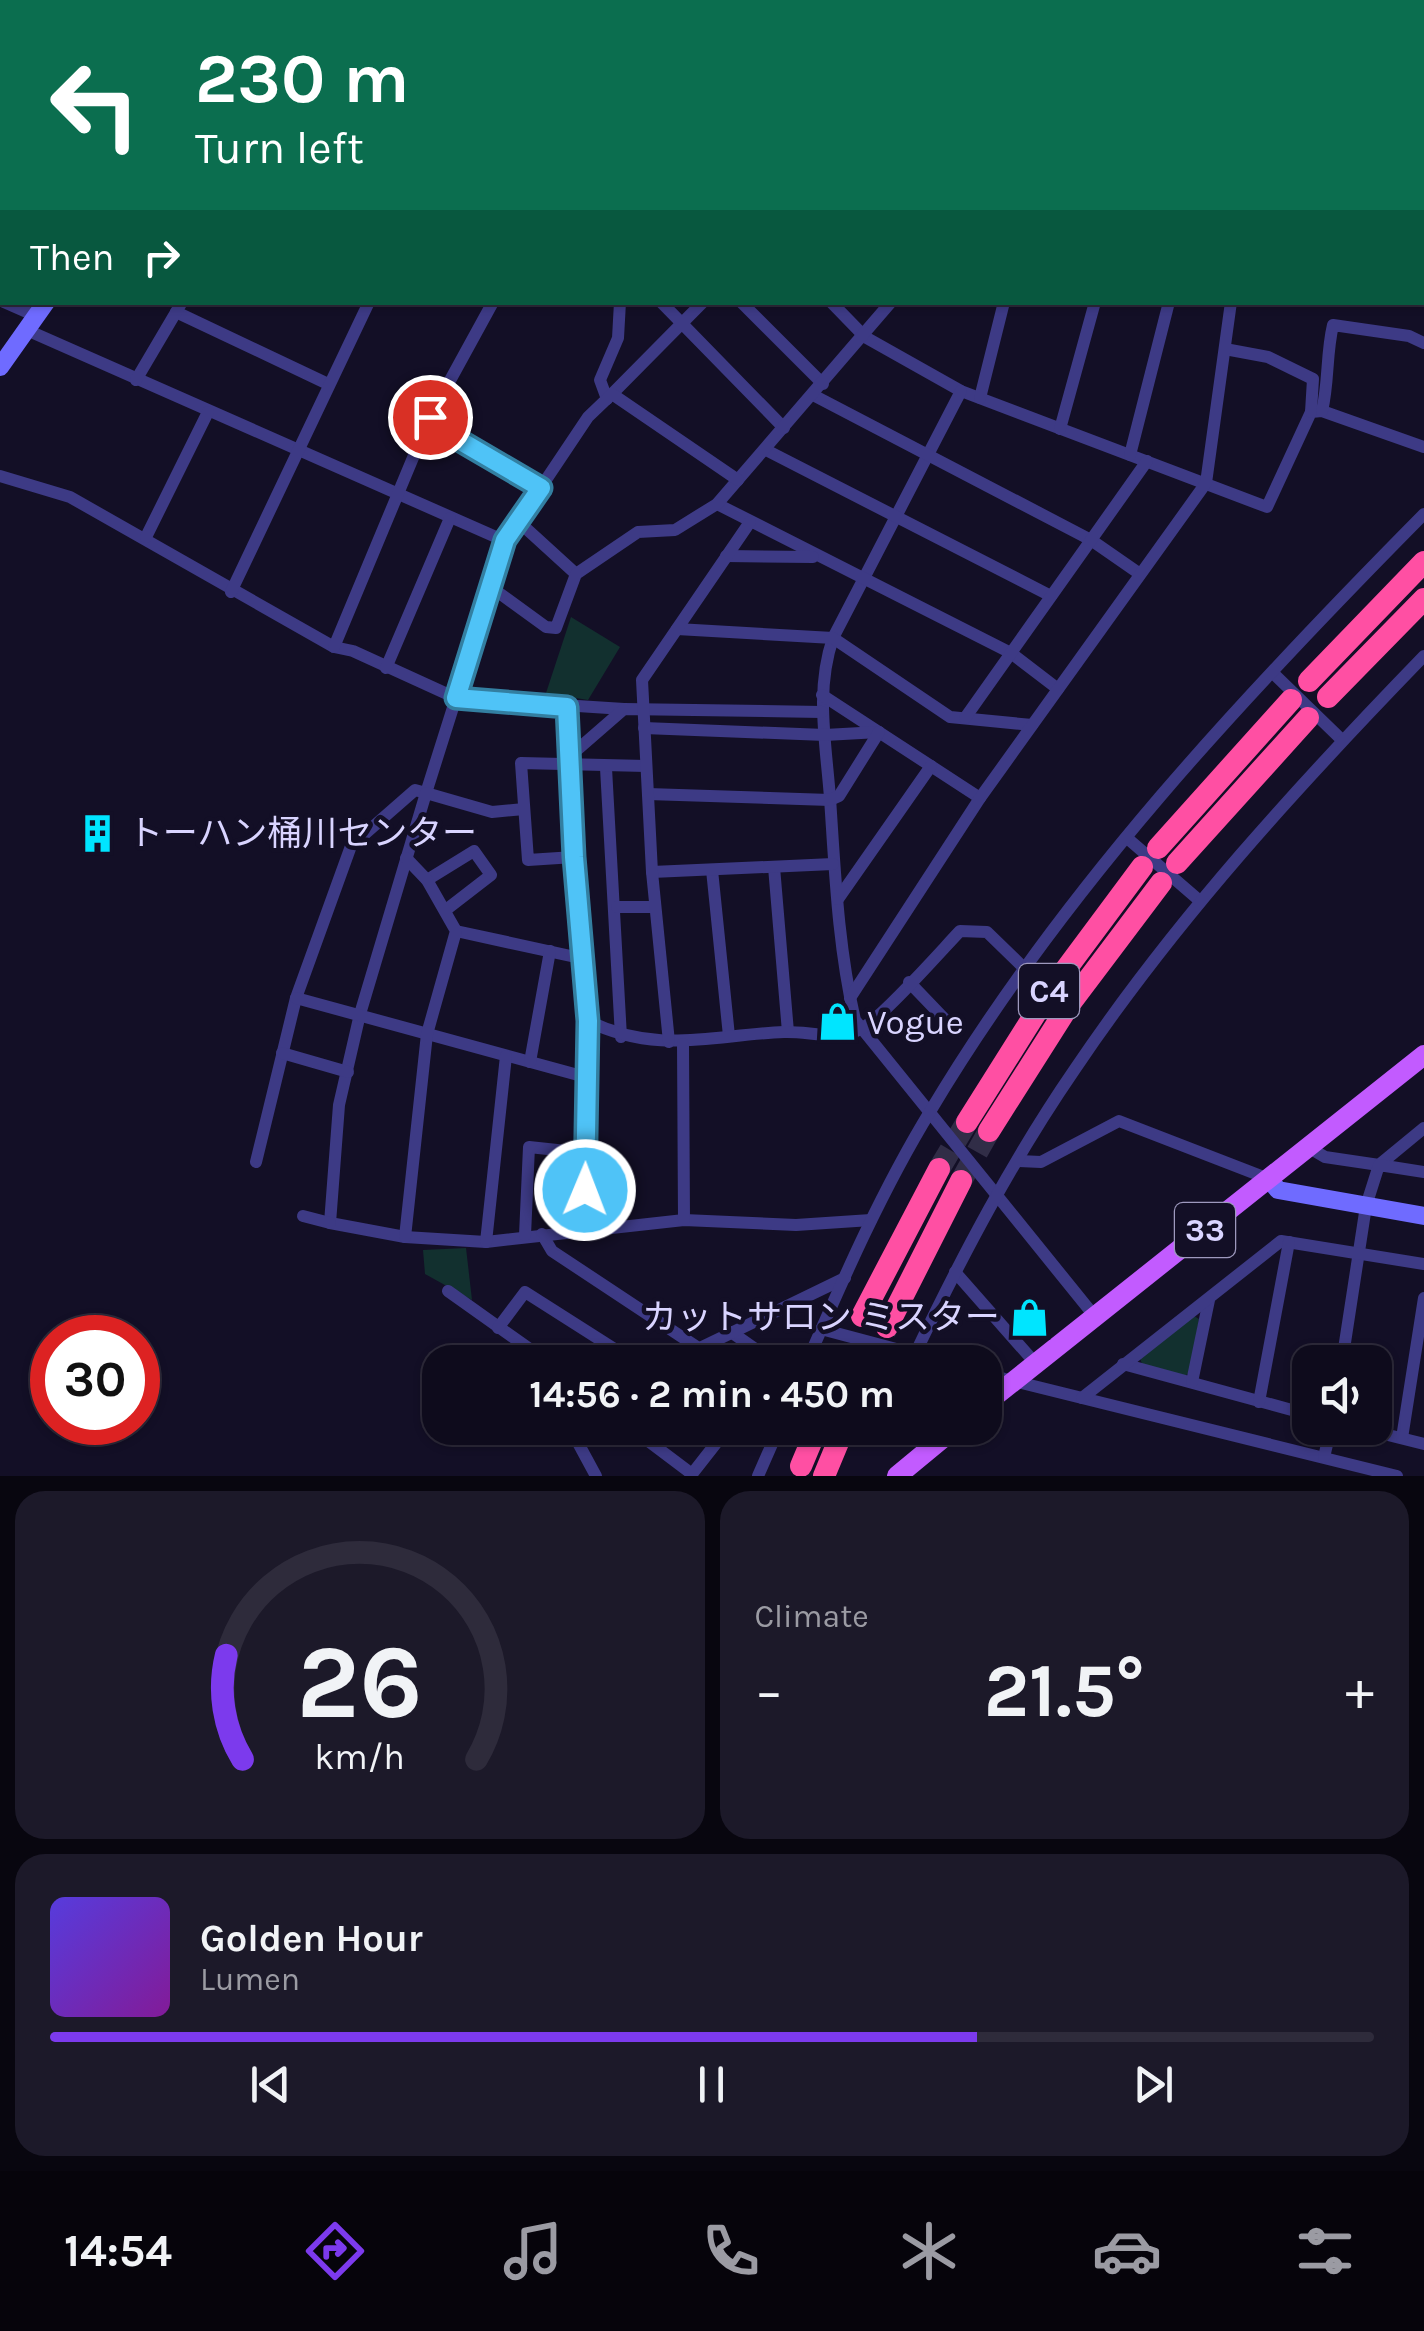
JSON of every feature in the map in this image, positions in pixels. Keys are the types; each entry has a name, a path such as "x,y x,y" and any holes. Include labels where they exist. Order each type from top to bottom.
{"highway":[{"path":"1309,681 1424,562"},
{"path":"1328,697 1424,599"},
{"path":"1158,848 1291,700"},
{"path":"1177,863 1308,718"},
{"name":"C4","path":"1142,867 1049,992 978,1126 1161,883"},
{"path":"862,1316 939,1169"},
{"path":"887,1328 961,1181"},
{"path":"801,1466 810,1445"},
{"path":"824,1476 837,1445"}],"main road":[{"name":"33","path":"1002,1391 1424,1055"},
{"path":"881,1476 930,1445"},
{"path":"897,1476 932,1445"}],"street":[{"path":"10,305 37,316 136,380 505,540"},
{"path":"231,592 367,305"},
{"path":"334,647 428,422 491,305"},
{"path":"620,305 618,338 600,380 610,397 738,480"},
{"path":"663,305 784,428"},
{"path":"330,1223 340,1105 360,1014 505,540 588,417 700,305"},
{"path":"744,305 818,390 927,454 1091,540 1140,574"},
{"path":"834,305 865,337 961,391 1267,507 1331,374 1328,345 1333,326 1409,336 1424,343"},
{"path":"491,586 546,627 556,628 576,574 638,532 675,530 717,504 889,305"},
{"path":"980,398 1003,305"},
{"path":"1060,429 1094,305"},
{"path":"1130,455 1168,305"},
{"path":"850,998 980,798 1206,484 1231,305"},
{"path":"136,380 179,307 328,384"},
{"path":"0,367 37,316"},
{"path":"1225,349 1268,357 1313,379 1316,412"},
{"path":"961,391 832,638 822,670 833,864 850,998 854,1020 1096,1318"},
{"path":"146,537 208,412"},
{"path":"1316,412 1424,447"},
{"path":"428,422 541,488"},
{"path":"766,450 1051,596"},
{"path":"965,718 1147,462"},
{"path":"0,476 70,497 146,537 231,592 334,647 353,651 456,698 567,707 822,712"},
{"path":"717,504 1010,653 1058,689"},
{"path":"815,1345 871,1220 930,1110 1024,968 1127,838 1424,514"},
{"path":"386,668 450,518"},
{"path":"518,522 576,574"},
{"path":"684,1220 676,1043 655,907 642,680 750,522"},
{"path":"726,556 819,557"},
{"path":"677,628 832,638 950,717 1032,725"},
{"path":"919,1345 997,1194 1073,1071 1200,901 1342,740 1424,656"},
{"path":"1274,674 1342,740"},
{"path":"822,695 980,798"},
{"path":"567,707 590,1078 585,1228"},
{"path":"570,760 624,709"},
{"path":"644,728 824,735 879,732"},
{"path":"648,794 830,800 839,796 879,732"},
{"path":"574,857 528,860 521,763 570,760 606,768 646,766"},
{"path":"838,900 931,766"},
{"path":"606,768 617,907 621,1037"},
{"path":"256,1162 296,998 351,846 415,790 492,812 524,809"},
{"path":"1127,838 1200,901"},
{"path":"427,880 474,851 491,875 446,909"},
{"path":"405,1237 427,1034 456,932 427,880 406,858"},
{"path":"652,872 833,864"},
{"path":"774,867 788,1032"},
{"path":"712,870 730,1036"},
{"path":"617,907 655,907"},
{"path":"588,1021 621,1037 676,1043 788,1032 836,1035 862,1028 960,931 987,932 1024,968"},
{"path":"456,932 580,958"},
{"path":"530,1062 550,952"},
{"path":"909,982 957,1032"},
{"path":"296,998 590,1078"},
{"path":"282,1053 348,1072"},
{"path":"486,1242 506,1056"},
{"path":"1019,1161 1040,1162 1118,1121 1268,1178 1278,1190 1424,1216"},
{"path":"1345,1345 1366,1206 1378,1164 1424,1128"},
{"path":"1308,1147 1324,1157 1424,1172"},
{"path":"525,1235 529,1148 585,1153"},
{"path":"303,1216 405,1237 486,1242 684,1220 796,1224 871,1220"},
{"path":"542,1234 552,1252 679,1345"},
{"path":"1082,1398 1281,1241 1424,1264"},
{"path":"1259,1402 1289,1242"},
{"path":"955,1272 1036,1364"},
{"path":"709,1345 844,1278"},
{"path":"448,1290 523,1345"},
{"path":"498,1328 525,1292 608,1345"},
{"path":"1402,1438 1424,1298"},
{"path":"1192,1382 1209,1300"},
{"path":"822,1329 882,1345"},
{"path":"730,1332 749,1345"},
{"path":"1123,1364 1292,1410"},
{"path":"1002,1379 1397,1476"},
{"path":"1392,1436 1424,1444"},
{"path":"579,1445 596,1476"},
{"path":"654,1445 692,1474 715,1445"},
{"path":"758,1476 772,1445"},
{"path":"1324,1458 1327,1445"}],"green space":[{"path":"571,617 620,647 588,700 546,693"},
{"path":"466,1248 472,1300 425,1274 423,1250"},
{"path":"1194,1316 1199,1319 1190,1372 1185,1376 1142,1364 1140,1358"}],"tunnel":[{"path":"939,1169 967,1122"},
{"path":"961,1181 989,1131"},
{"path":"879,1345 887,1327"}],"place":[{"name":"トーハン桶川センター","path":"98,833"},
{"name":"Vogue","path":"837,1022"},
{"name":"カットサロン ミスター","path":"1030,1317"}],"route":[{"path":"430,417 428,422 541,488 505,540 456,698 567,707 580,958 588,1021 590,1078 585,1190"}]}
